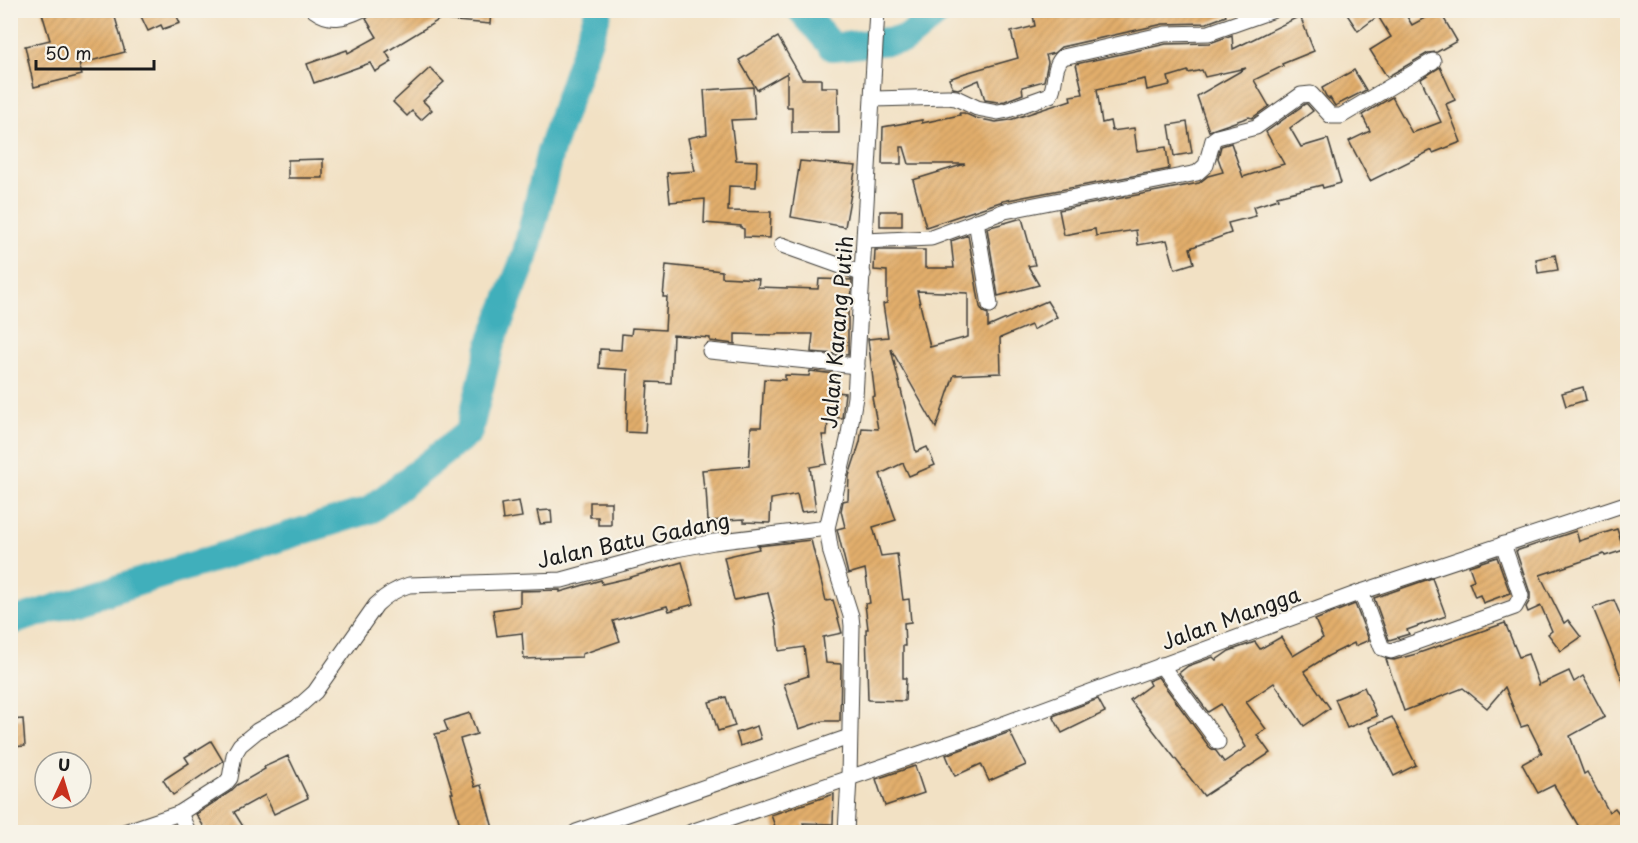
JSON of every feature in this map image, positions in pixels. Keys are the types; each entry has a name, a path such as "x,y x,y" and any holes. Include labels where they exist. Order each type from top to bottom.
{"street":[{"path":"314,10 334,19 347,17 361,10"},
{"name":"Jalan Karang Putih","path":"846,832 851,616 831,553 827,528 848,440 857,366 878,10"},
{"path":"874,94 948,97 987,111 1008,110 1050,95 1053,91 1056,66 1063,57 1165,34 1209,33 1274,10"},
{"path":"866,241 931,238 1005,211 1197,173 1206,165 1213,140 1264,123 1301,94 1311,94 1331,116 1341,116 1433,61"},
{"path":"976,221 990,305"},
{"path":"782,245 863,274"},
{"path":"710,351 857,366"},
{"name":"Jalan Mangga","path":"691,832 974,735 1361,592 1628,503"},
{"name":"Jalan Batu Gadang","path":"132,831 180,813 225,784 230,778 234,755 247,739 296,709 315,692 376,605 385,595 397,589 410,585 562,580 685,547 827,528"},
{"path":"1361,592 1382,648 1391,651 1515,607 1521,596 1503,544"},
{"path":"1161,665 1218,741"},
{"path":"576,832 849,737"},
{"path":"180,813 188,832"}],"building":[{"path":"41,10 113,10 125,52 79,64 82,75 34,87 25,46 50,40"},
{"path":"138,10 174,10 180,23 163,29 161,25 148,31"},
{"path":"378,10 491,10 490,24 445,20 445,16 386,52 392,62 375,72 370,63 314,83 307,64 347,50 348,53 377,37 366,19"},
{"path":"1050,10 1224,10 1226,16 1207,23 1163,24 1061,47 1054,53 1046,55 1048,62 1044,81 1022,87 1023,94 1005,101 985,100 979,80 958,89 953,88 949,79 1018,58 1011,32 1035,26 1033,15"},
{"path":"1344,10 1403,10 1412,25 1439,10 1457,41 1437,52 1428,53 1387,77 1370,50 1391,37 1378,16 1358,31"},
{"path":"1300,16 1314,51 1282,64 1283,66 1254,80 1269,106 1252,118 1249,117 1209,131 1197,96 1246,68 1205,77 1202,70 1188,73 1188,71 1168,77 1170,85 1147,90 1145,79 1097,89 1102,123 1110,121 1112,131 1134,128 1137,151 1166,147 1169,169 1003,201 926,227 913,180 965,164 909,164 904,147 901,147 901,164 882,164 883,127 922,120 922,123 960,115 959,113 996,122 1010,120 1071,100 1070,96 1083,94 1076,64 1166,44 1210,43 1232,35 1233,49"},
{"path":"778,37 802,79 821,79 821,87 838,87 839,133 792,133 792,107 787,107 787,73 757,90 739,60"},
{"path":"1440,67 1455,100 1446,104 1461,142 1433,153 1432,150 1370,181 1349,141 1370,131 1362,115 1392,97 1412,133 1441,122 1421,79"},
{"path":"430,68 444,82 423,101 432,110 421,120 412,111 407,116 393,102"},
{"path":"1354,70 1366,90 1335,106 1322,88"},
{"path":"753,87 755,119 731,120 736,160 757,161 756,187 729,186 728,211 771,212 770,238 744,237 744,229 741,226 704,223 705,199 670,202 667,173 695,171 688,138 707,134 704,90"},
{"path":"1305,104 1313,111 1290,128 1301,147 1328,139 1341,183 1323,188 1322,185 1277,196 1278,199 1253,207 1256,216 1228,223 1231,233 1190,248 1194,263 1175,269 1167,240 1138,245 1136,230 1096,236 1095,229 1064,235 1059,210 1199,183 1208,176 1223,172 1218,158 1221,146 1231,143 1243,177 1284,164 1266,132"},
{"path":"1187,122 1192,153 1174,156 1169,125"},
{"path":"323,159 323,178 288,178 288,160"},
{"path":"800,161 856,166 845,227 791,217"},
{"path":"880,211 902,211 902,226 880,226"},
{"path":"1022,218 1035,265 1028,266 1039,285 998,296 987,228"},
{"path":"968,235 980,307 988,314 988,327 1047,301 1057,317 1033,330 1031,325 1000,338 1001,373 954,375 936,428 891,349 916,452 927,447 935,465 909,476 903,463 880,474 896,520 873,527 881,556 897,554 903,600 909,599 911,622 904,623 905,701 868,700 866,629 868,629 865,604 870,603 865,569 848,574 837,529 845,527 841,511 843,501 848,500 849,476 862,428 878,429 872,397 875,396 868,339 888,337 883,304 887,303 887,271 874,270 875,250 925,250 925,268 954,268 951,241","holes":["917,291 968,293 968,337 930,347"]},
{"path":"1555,255 1558,270 1538,273 1536,259"},
{"path":"666,265 722,271 722,277 759,279 758,287 818,289 819,279 852,280 851,301 848,301 848,355 811,352 813,334 735,334 735,344 710,341 710,338 673,335 671,383 648,382 645,433 626,432 628,370 599,368 600,349 621,350 622,334 631,335 632,328 665,330 667,297 663,297"},
{"path":"810,371 835,374 834,392 845,393 842,418 828,417 827,435 822,435 827,464 810,467 816,510 801,512 797,494 771,499 770,523 744,522 744,519 708,521 702,470 749,466 751,427 761,427 764,379 785,380 785,375 809,376"},
{"path":"1583,387 1586,400 1566,406 1562,393"},
{"path":"519,501 522,517 503,520 501,504"},
{"path":"590,502 611,502 611,525 598,525 598,517 590,517"},
{"path":"551,510 552,523 540,524 537,511"},
{"path":"1617,529 1624,550 1605,556 1604,554 1540,575 1564,623 1568,620 1581,637 1561,651 1548,634 1552,631 1541,606 1528,612 1526,607 1530,600 1530,593 1516,551 1576,531 1579,541"},
{"path":"811,540 826,601 833,600 842,633 823,637 826,663 841,664 840,721 823,721 799,729 784,684 808,676 804,647 779,651 776,624 768,593 734,600 724,557 759,549 758,546"},
{"path":"1497,557 1510,593 1483,603 1480,595 1475,597 1469,582 1474,580 1469,566"},
{"path":"682,562 694,604 669,611 667,606 613,621 620,641 582,654 582,657 524,659 522,633 497,636 493,610 520,606 520,591 560,590 560,592 601,580 602,584 628,578"},
{"path":"1432,578 1446,616 1407,630 1409,634 1389,640 1374,598"},
{"path":"1614,600 1628,633 1627,691 1593,608"},
{"path":"1355,604 1369,640 1355,646 1354,643 1304,671 1330,708 1304,726 1274,683 1246,702 1266,729 1257,735 1270,753 1204,796 1130,700 1150,685 1148,681 1158,677 1210,748 1216,751 1224,762 1246,747 1221,704 1208,712 1179,673 1188,666 1213,657 1216,660 1229,651 1255,642 1260,649 1281,637 1293,656 1323,638 1315,620"},
{"path":"1505,623 1519,657 1528,654 1539,685 1569,671 1574,682 1583,676 1605,717 1570,736 1584,774 1587,772 1609,812 1615,808 1628,825 1628,832 1582,832 1554,785 1538,793 1522,764 1542,753 1528,725 1521,727 1505,687 1487,708 1463,688 1404,711 1386,659 1394,660 1416,654"},
{"path":"1364,687 1377,716 1347,728 1335,699"},
{"path":"726,697 735,726 718,731 709,702"},
{"path":"1098,699 1105,712 1062,733 1053,716"},
{"path":"470,713 477,734 460,739 475,787 481,785 494,832 462,832 435,734 448,731 444,721"},
{"path":"1392,717 1416,765 1394,776 1369,727"},
{"path":"23,719 25,746 10,747 10,720"},
{"path":"757,726 761,739 740,746 736,733"},
{"path":"1010,732 1026,765 989,781 981,764 955,776 946,755"},
{"path":"211,741 223,761 173,795 163,780 189,763 185,757"},
{"path":"288,756 308,798 274,814 265,795 234,812 244,828 236,832 207,832 196,814 237,785 265,769 264,767"},
{"path":"915,766 924,793 885,806 876,779"},
{"path":"834,794 833,824 803,823 806,832 777,832 771,815"}],"waterway":[{"path":"10,622 370,510 469,432 491,343 525,257 550,152 599,10"},
{"path":"801,10 833,47 906,39 941,10"}]}
